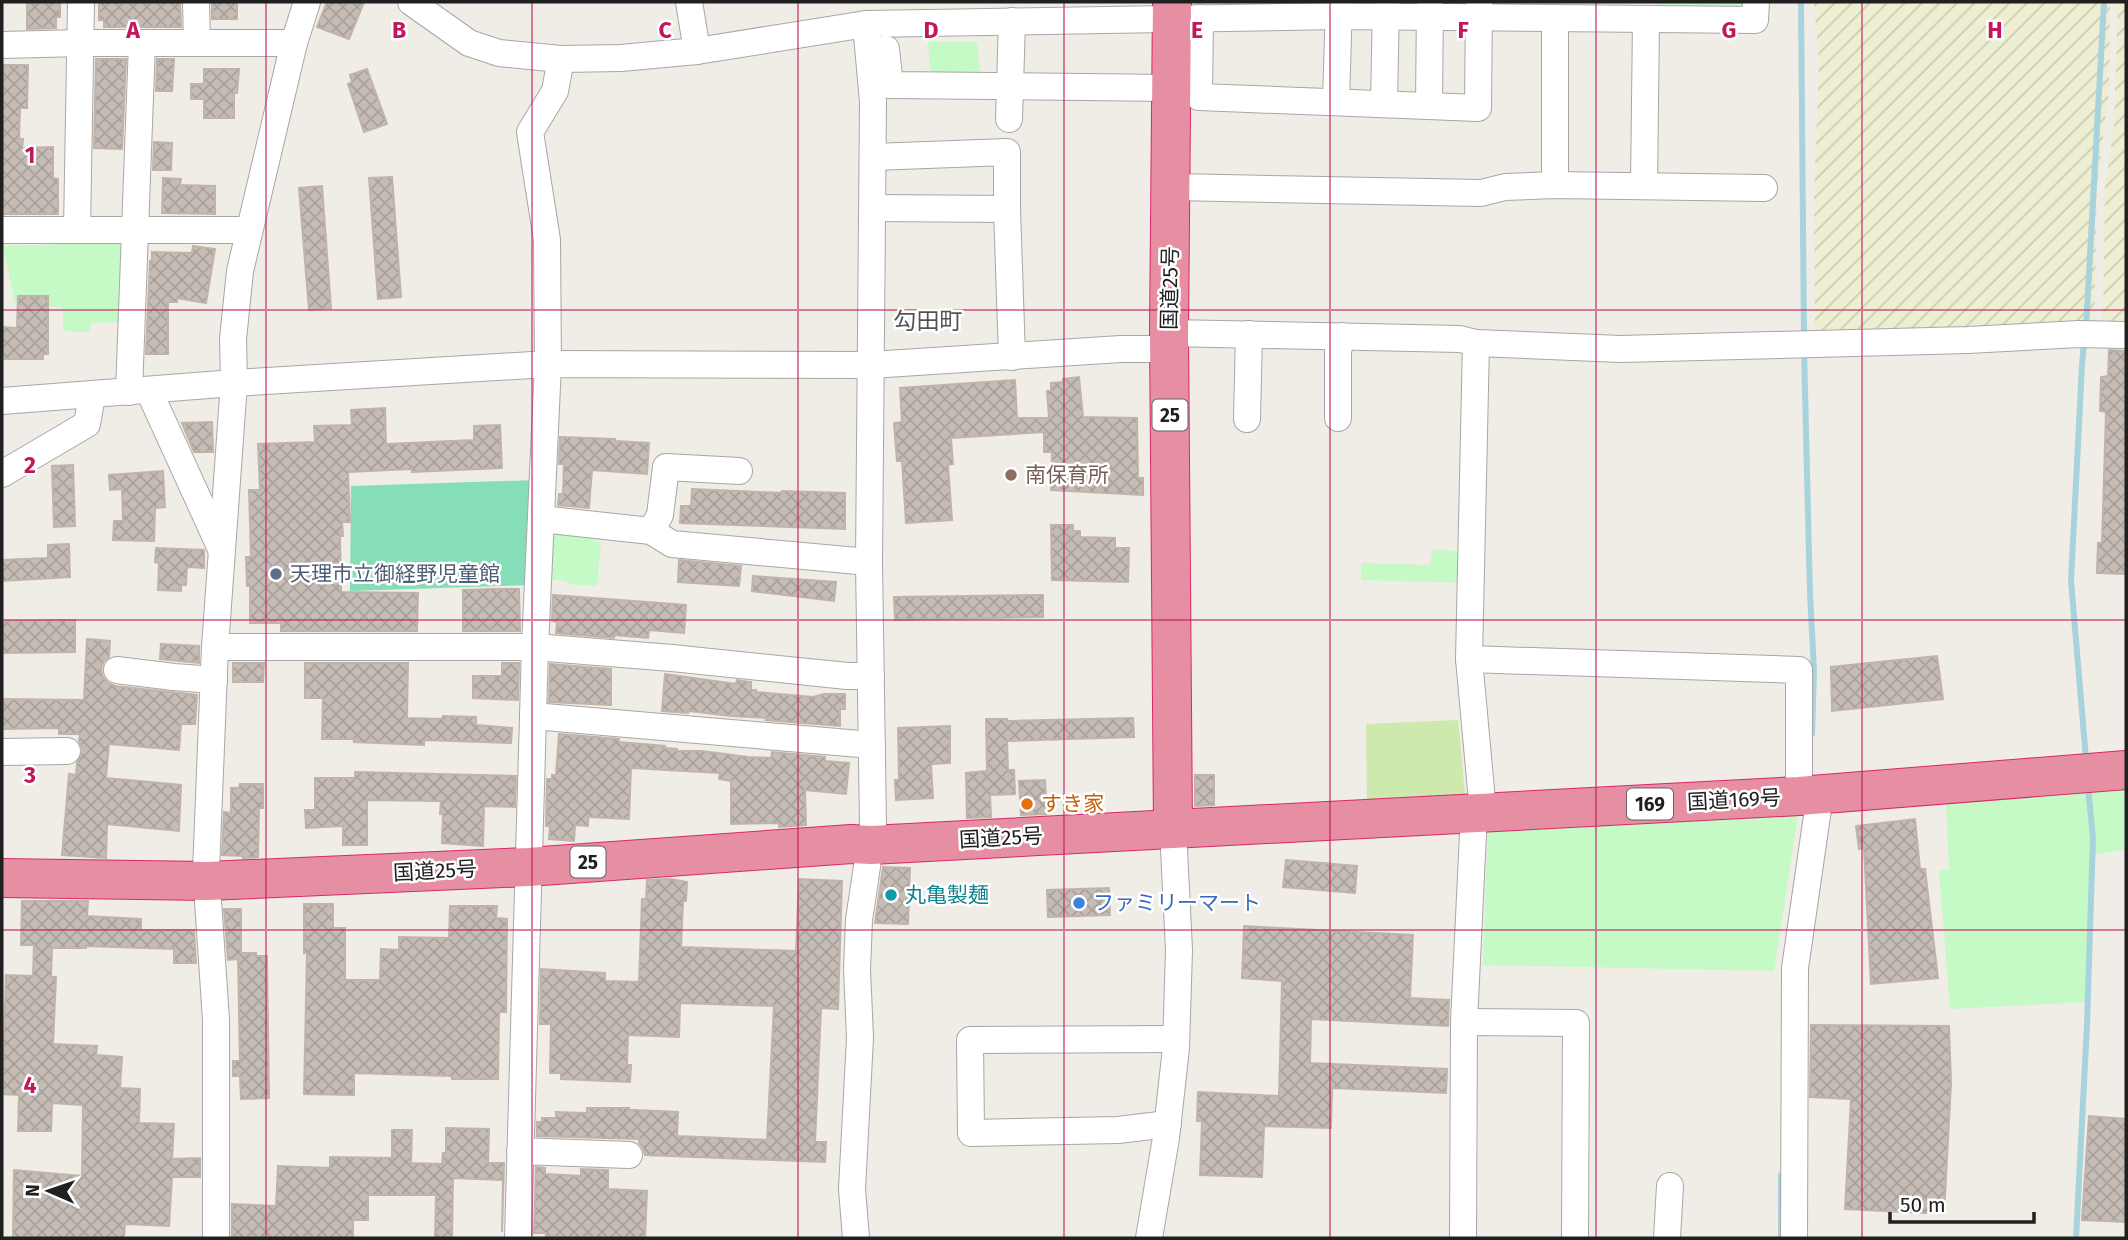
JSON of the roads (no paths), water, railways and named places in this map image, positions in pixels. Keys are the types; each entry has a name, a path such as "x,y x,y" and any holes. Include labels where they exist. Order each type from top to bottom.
{"highway":[{"name":"国道25号","path":"2,878 207,881 528,866 851,844 1173,829 1170,341 1172,88 1181,13"},
{"name":"国道169号","path":"1173,829 1809,796 2126,770"}],"street":[{"path":"77,230 81,2"},
{"path":"196,2 197,43"},
{"path":"216,1238 216,1020 207,881 215,647 234,383 233,339 240,271 249,230 294,43 307,2"},
{"path":"411,2 469,43 499,53 561,59 621,58 697,51 874,23 1012,21 1339,9 1546,13 1586,10 1755,20 1756,2"},
{"path":"689,2 697,51"},
{"path":"1336,102 1339,9"},
{"path":"1384,104 1386,9"},
{"path":"1429,106 1430,10"},
{"path":"1181,13 1199,97 1478,108 1479,10"},
{"path":"1546,13 1555,186"},
{"path":"1638,14 1644,187"},
{"path":"1009,119 1012,21"},
{"path":"874,23 890,85 1172,88"},
{"path":"856,1238 852,1189 860,1038 857,969 859,920 873,826 869,562 874,23"},
{"path":"142,43 135,230 139,392 222,551"},
{"path":"2,45 294,43"},
{"path":"518,1238 535,647 548,364 547,240 530,132 555,91 561,59"},
{"path":"873,157 1007,152 1012,357"},
{"path":"1172,187 1481,193 1505,187 1555,186 1764,188"},
{"path":"873,208 1007,209"},
{"path":"2,230 249,230"},
{"path":"1247,419 1249,334"},
{"path":"2,401 234,383 548,364 871,365 1132,349 1170,341 1249,334 1460,339 1476,343 1621,349 1968,340 2079,334 2126,335"},
{"path":"1338,418 1338,351 1342,336"},
{"path":"1463,1238 1464,1021 1478,812 1469,659 1476,343"},
{"path":"2,474 87,424 92,395"},
{"path":"651,531 660,515 666,467 739,471"},
{"path":"541,519 651,531 672,544 869,562"},
{"path":"215,647 535,647 847,676 872,676"},
{"path":"1469,659 1799,670 1809,796 1795,968 1794,1238"},
{"path":"117,670 214,680"},
{"path":"533,716 872,745"},
{"path":"2,752 67,751"},
{"path":"1149,1238 1168,1124 1176,1039 1179,950 1173,829"},
{"path":"1464,1021 1576,1023 1575,1238"},
{"path":"1168,1124 1118,1130 971,1133 970,1040 1176,1039"},
{"path":"520,1151 629,1155"},
{"path":"1667,1238 1670,1186"}],"waterway":[{"path":"1801,2 1804,339"},
{"path":"2086,328 2104,2"},
{"path":"2084,341 2071,581 2086,759"},
{"path":"1804,350 1814,670 1812,734"},
{"path":"2076,1238 2093,838 2088,787"},
{"path":"1781,1175 1781,1238"}],"place":[{"name":"南保育所","path":"1011,475"},
{"name":"天理市立御経野児童館","path":"276,574"},
{"name":"すき家","path":"1027,804"},
{"name":"丸亀製麺","path":"891,895"},
{"name":"ファミリーマート","path":"1079,903"}],"district":[{"name":"勾田町","path":"928,321"}]}
